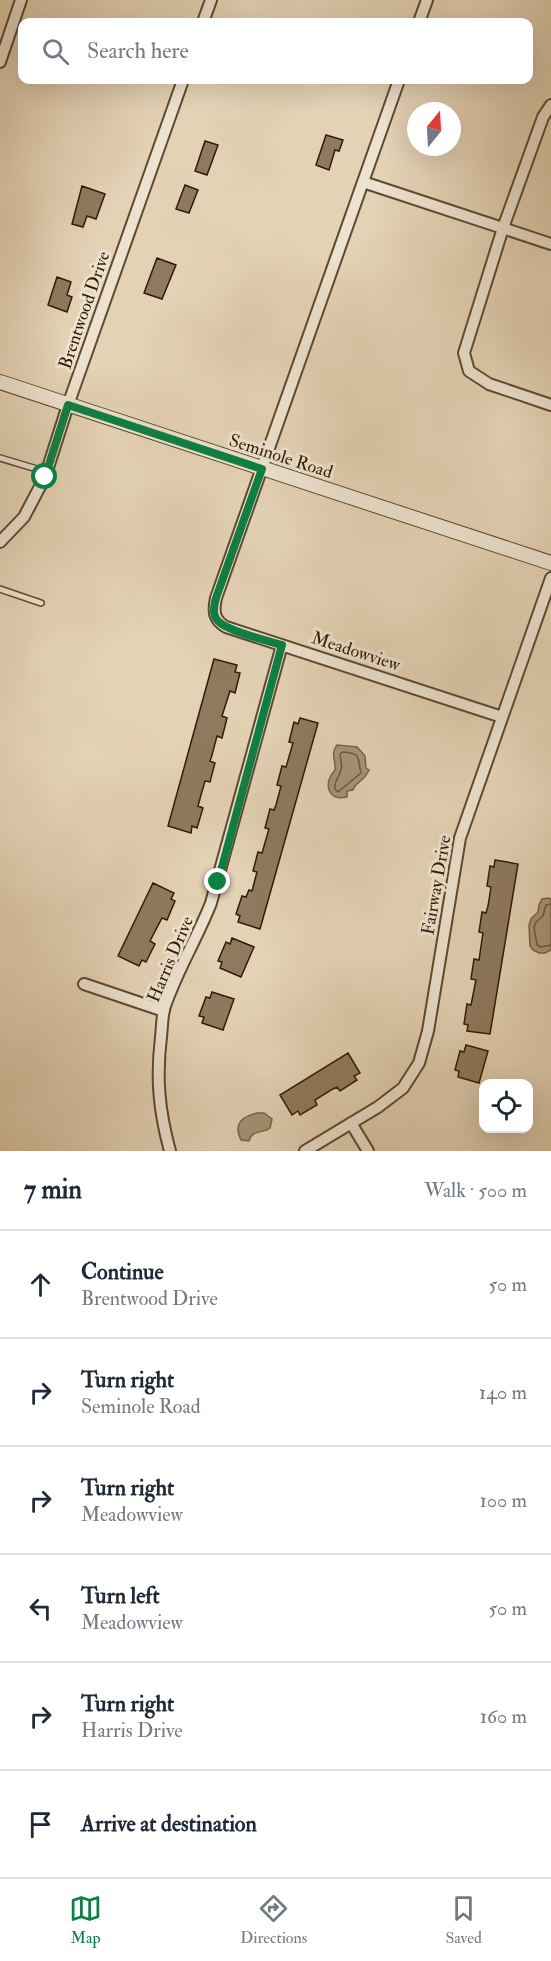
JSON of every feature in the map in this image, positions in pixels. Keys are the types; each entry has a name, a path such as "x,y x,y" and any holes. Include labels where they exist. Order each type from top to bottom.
{"street":[{"path":"0,63 21,0"},
{"path":"204,18 211,0"},
{"path":"420,18 427,0"},
{"name":"Brentwood Drive","path":"0,542 24,517 47,472 68,405 182,84"},
{"path":"262,469 398,84"},
{"path":"551,105 543,117 503,228 464,353 469,371 489,384 551,405"},
{"path":"363,182 551,244"},
{"name":"Seminole Road","path":"0,382 551,563"},
{"name":"Meadowview","path":"262,469 216,598 214,615 216,620 226,627 502,717"},
{"name":"Fairway Drive","path":"305,1151 378,1107 403,1089 419,1063 428,1031 460,838 551,578"},
{"name":"Harris Drive","path":"170,1151 163,1127 157,1065 164,1011 211,903 282,645"},
{"path":"84,984 164,1011"},
{"path":"351,1123 368,1151"}],"lane":[{"path":"0,458 47,472"},
{"path":"0,589 41,603"}],"water":[{"path":"337,745 357,747 365,756 366,768 369,770 353,790 347,791 347,797 340,798 331,794 328,785 335,770 334,754"},
{"path":"542,899 551,899 551,950 539,953 530,946 529,925 538,912"},
{"path":"257,1113 264,1113 272,1119 270,1128 255,1133 249,1141 241,1140 238,1129 240,1122"}],"building":[{"path":"326,135 343,140 339,151 335,150 329,170 316,165"},
{"path":"205,141 218,145 207,175 195,171"},
{"path":"185,185 198,190 189,213 176,209"},
{"path":"82,186 105,194 96,219 87,216 83,227 72,224"},
{"path":"157,258 176,265 162,299 144,293"},
{"path":"57,277 71,282 67,295 72,297 67,312 48,305"},
{"path":"214,659 237,665 235,672 240,673 235,693 230,691 222,716 227,718 222,738 217,736 210,761 215,763 210,782 205,781 198,806 203,808 197,828 192,826 191,833 168,826"},
{"path":"300,718 318,723 260,929 238,922 240,916 236,914 242,896 246,897 249,890 252,891 257,872 253,871 258,852 262,853 269,829 265,828 270,809 274,810 281,786 277,785 282,766 286,767 293,743 289,742 294,722 298,724"},
{"path":"495,860 518,864 490,1034 467,1031 468,1025 464,1024 467,1004 471,1005 476,980 471,979 474,959 479,960 483,933 479,932 482,912 486,913 491,887 487,886 490,866 494,867"},
{"path":"153,883 174,893 171,899 175,901 167,920 162,918 150,941 155,944 146,962 142,960 139,966 118,956"},
{"path":"232,938 254,947 241,977 220,968 222,962 218,961 226,942 230,944"},
{"path":"212,992 234,999 223,1030 202,1023 204,1017 199,1016 206,997 210,998"},
{"path":"466,1045 488,1051 479,1083 458,1077 459,1071 455,1070 460,1051 464,1052"},
{"path":"348,1053 360,1073 354,1076 357,1080 340,1091 337,1087 331,1090 315,1100 317,1105 300,1115 298,1111 292,1115 280,1095"}],"route":[{"path":"45,477 68,405 262,469 216,598 214,615 216,620 226,627 282,645 218,882"}]}
